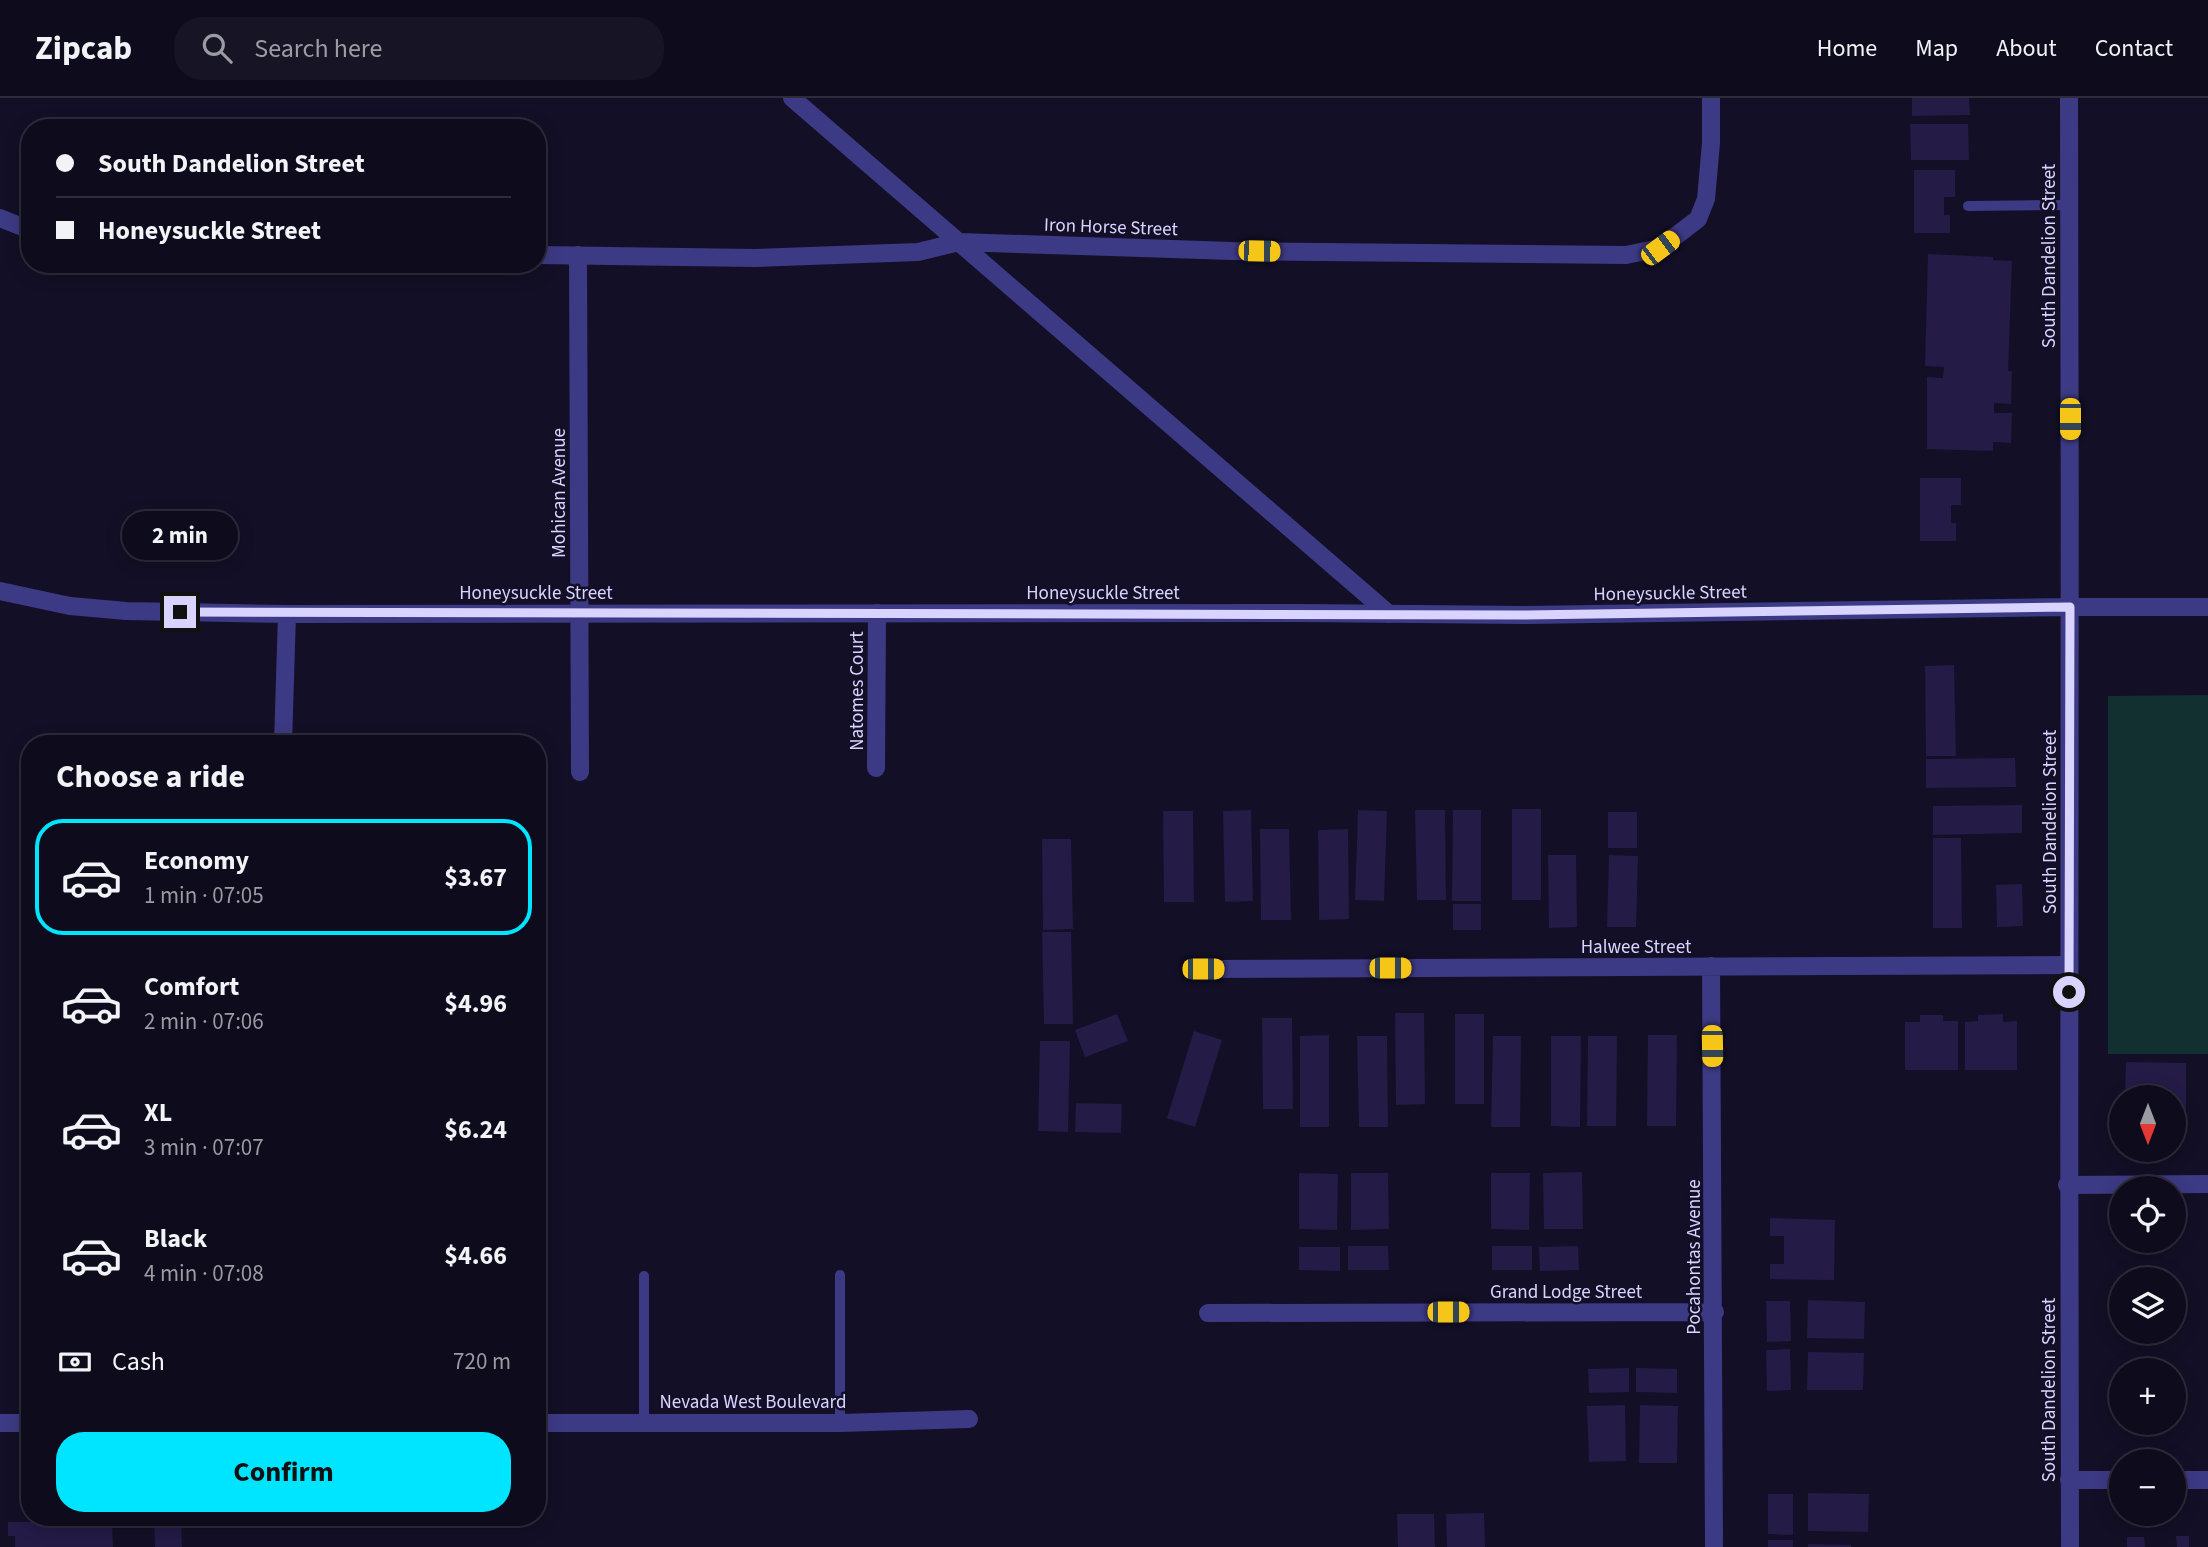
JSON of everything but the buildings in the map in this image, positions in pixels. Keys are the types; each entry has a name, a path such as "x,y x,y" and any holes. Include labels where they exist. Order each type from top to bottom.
{"street":[{"path":"792,98 1389,614"},
{"name":"Iron Horse Street","path":"546,255 755,258 918,252 959,242 1233,251 1626,256 1660,248 1698,219 1706,199 1711,143 1711,98"},
{"name":"South Dandelion Street","path":"2069,98 2067,1185 2070,1547"},
{"path":"0,218 21,226"},
{"name":"Mohican Avenue","path":"578,255 580,772"},
{"name":"Honeysuckle Street","path":"0,591 70,606 126,611 287,614 579,612 1526,615 2208,607"},
{"name":"Natomes Court","path":"876,768 877,613"},
{"path":"283,735 287,614"},
{"name":"Halwee Street","path":"1203,969 2069,965"},
{"name":"Pocahontas Avenue","path":"1711,966 1714,1547"},
{"path":"2067,1185 2208,1184"},
{"name":"Grand Lodge Street","path":"1208,1313 1714,1312"},
{"name":"Nevada West Boulevard","path":"546,1423 840,1423 969,1419"},
{"path":"0,1423 21,1423"},
{"path":"2069,1480 2109,1480"},
{"path":"2186,1480 2208,1480"}],"lane":[{"path":"1968,206 2069,205"},
{"path":"840,1275 840,1423"},
{"path":"644,1276 644,1423"}],"green space":[{"path":"2208,695 2208,1054 2108,1054 2108,696"}],"route":[{"path":"180,612 1526,615 2070,607 2069,992"}]}
